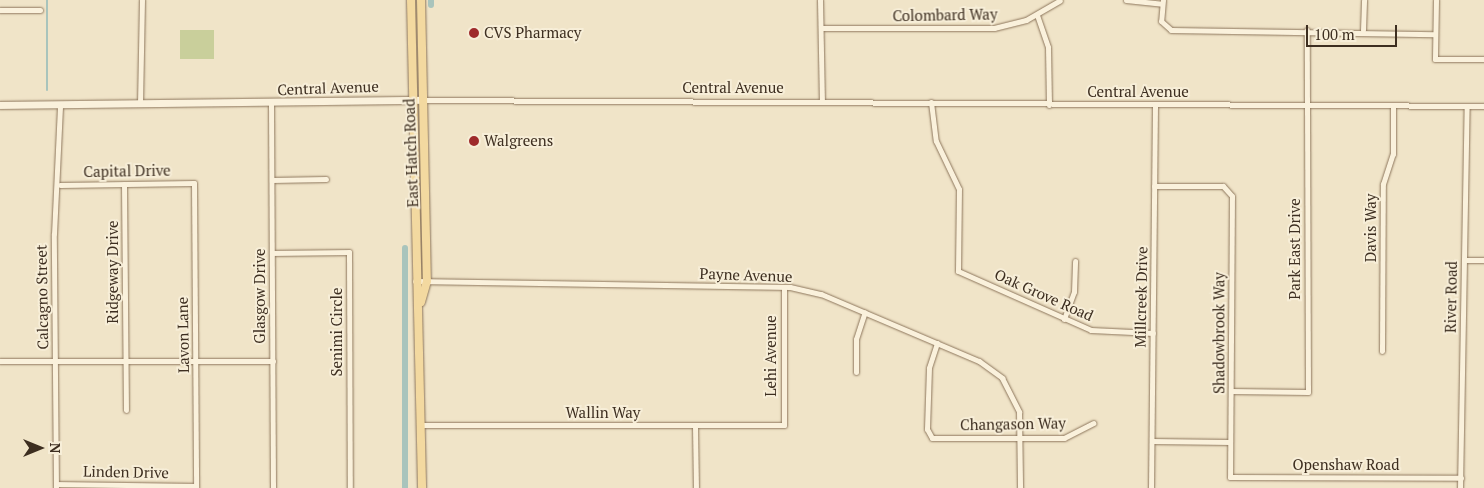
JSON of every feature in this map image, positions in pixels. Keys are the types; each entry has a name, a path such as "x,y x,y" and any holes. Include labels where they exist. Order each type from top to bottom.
{"main road":[{"name":"East Hatch Road","path":"412,0 415,281 421,303 422,488"},
{"name":"East Hatch Road","path":"421,0 427,281 421,303"}],"street":[{"path":"140,104 142,0"},
{"path":"820,0 823,28 822,101"},
{"name":"Colombard Way","path":"823,28 994,28 1037,15 1060,0"},
{"path":"1126,0 1163,2 1163,26 1171,30 1363,30 1436,34"},
{"path":"1363,30 1364,0"},
{"path":"1436,0 1435,59 1484,59"},
{"path":"0,10 40,10"},
{"path":"1037,15 1048,47 1049,105"},
{"name":"Park East Drive","path":"1231,391 1308,392 1307,30"},
{"name":"Central Avenue","path":"0,105 423,100 822,101 1155,106 1484,106"},
{"name":"Oak Grove Road","path":"931,102 936,141 958,189 958,271 1064,319 1099,332 1152,332"},
{"name":"Glasgow Drive","path":"271,103 273,488"},
{"name":"Calcagno Street","path":"56,486 54,228 60,185 60,105"},
{"name":"Millcreek Drive","path":"1151,488 1155,106"},
{"name":"Davis Way","path":"1382,351 1383,184 1392,154 1393,106"},
{"name":"River Road","path":"1460,488 1466,106"},
{"path":"272,180 326,179"},
{"name":"Capital Drive","path":"60,185 194,183"},
{"name":"Lavon Lane","path":"194,183 196,487"},
{"name":"Ridgeway Drive","path":"124,184 126,410"},
{"name":"Shadowbrook Way","path":"1154,186 1229,189 1230,477"},
{"name":"Senimi Circle","path":"273,253 349,252 350,488"},
{"path":"1464,260 1484,260"},
{"path":"1064,319 1074,292 1075,261"},
{"name":"Payne Avenue","path":"415,281 784,287 821,294 979,361 1002,378 1016,404 1020,437 1020,488"},
{"name":"Lehi Avenue","path":"784,287 784,425"},
{"path":"856,372 856,339 865,312"},
{"name":"Changason Way","path":"938,343 929,368 930,436 1064,438 1093,423"},
{"path":"0,361 196,359 273,362"},
{"name":"Wallin Way","path":"422,425 784,425"},
{"path":"695,426 696,488"},
{"path":"1152,441 1230,442"},
{"name":"Openshaw Road","path":"1230,477 1461,478"},
{"name":"Linden Drive","path":"56,486 196,487"}],"green space":[{"path":"180,30 214,30 214,59 180,59"}],"waterway":[{"path":"47,0 47,90"},
{"path":"431,0 431,5"},
{"path":"405,248 405,488"}],"place":[{"name":"CVS Pharmacy","path":"474,33"},
{"name":"Walgreens","path":"474,141"}]}
